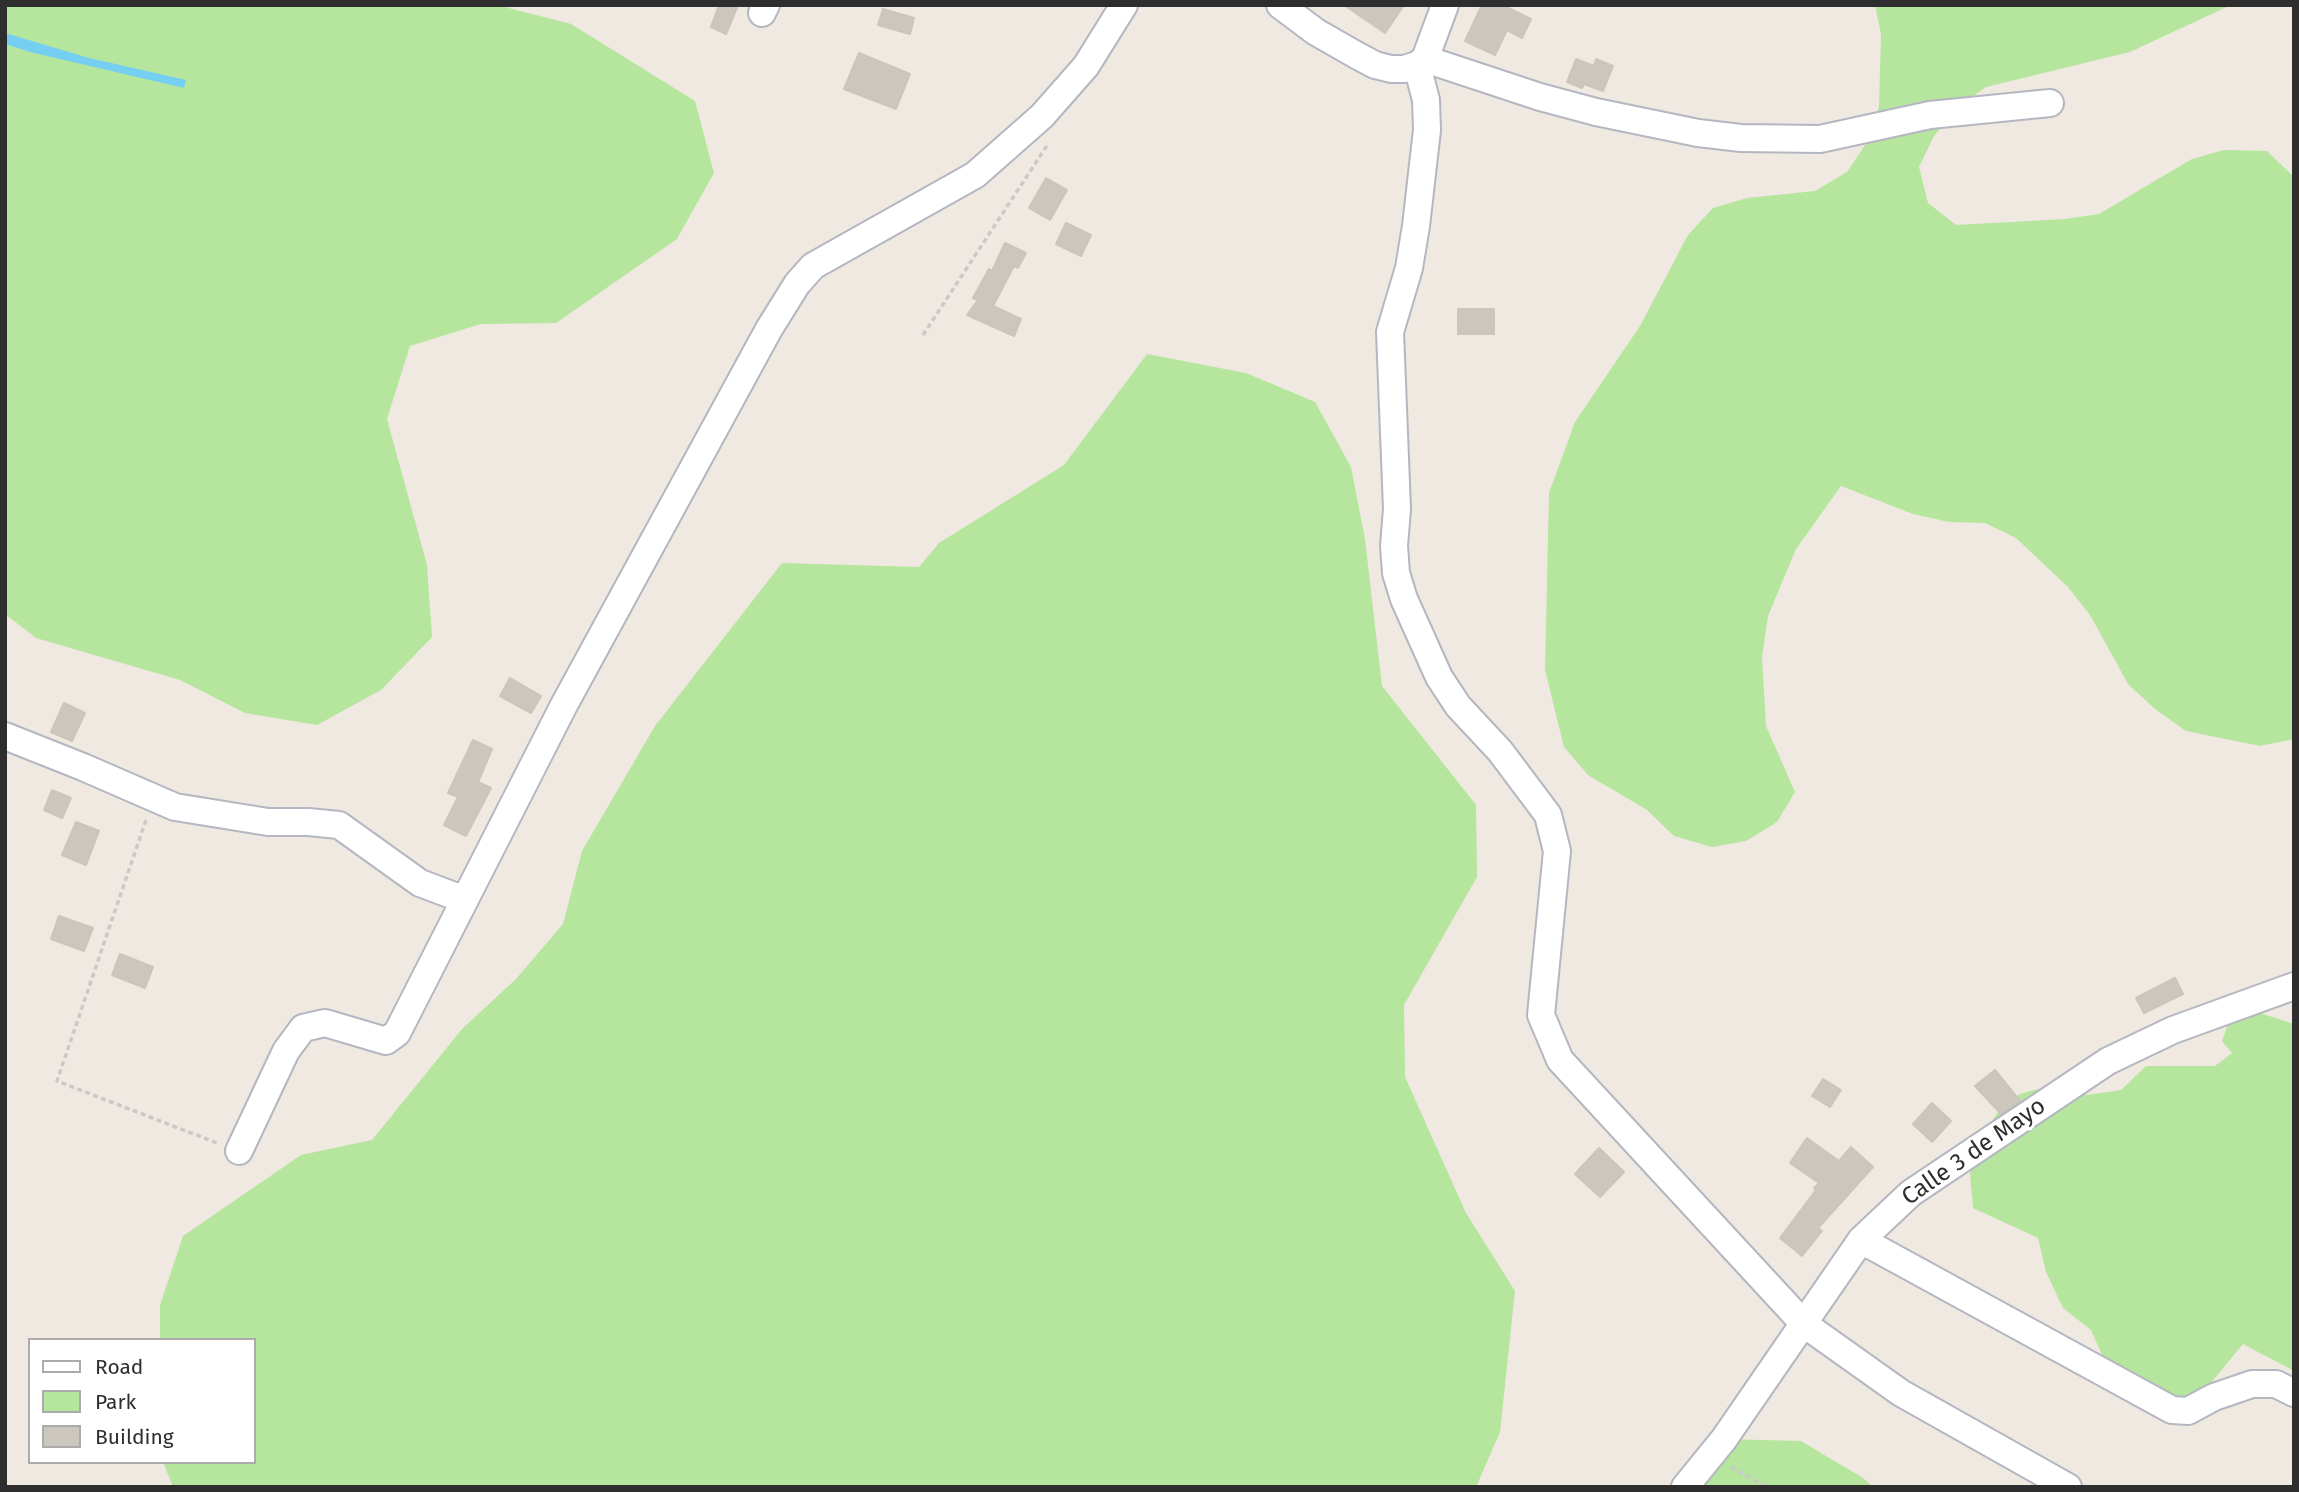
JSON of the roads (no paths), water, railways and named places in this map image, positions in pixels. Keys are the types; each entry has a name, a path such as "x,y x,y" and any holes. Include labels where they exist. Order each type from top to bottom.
{"street":[{"path":"239,1151 286,1051 303,1028 326,1023 386,1041 397,1034 564,705 769,329 797,284 813,266 975,174 1042,116 1086,66 1124,5"},
{"path":"1280,5 1316,32 1375,65 1404,69 1421,62 1596,113 1699,133 1741,138 1820,139 1930,115 2050,103"},
{"path":"1444,5 1421,62 1427,130 1409,268 1390,332 1396,573 1404,599 1439,677 1458,706 1500,751 1548,815 1557,851 1541,1015 1559,1060 1804,1324 1901,1393 2068,1487"},
{"path":"5,736 175,807 268,822 339,825 420,883 465,900"},
{"name":"Calle 3 de Mayo","path":"1685,1487 1711,1456 1861,1240 1911,1193 2109,1060 2173,1030 2294,986"},
{"path":"1861,1240 2172,1410 2188,1412 2214,1397 2252,1384 2276,1384 2294,1393"}],"water":[{"path":"5,33 89,58 186,80 184,88 30,52 5,44"}]}
